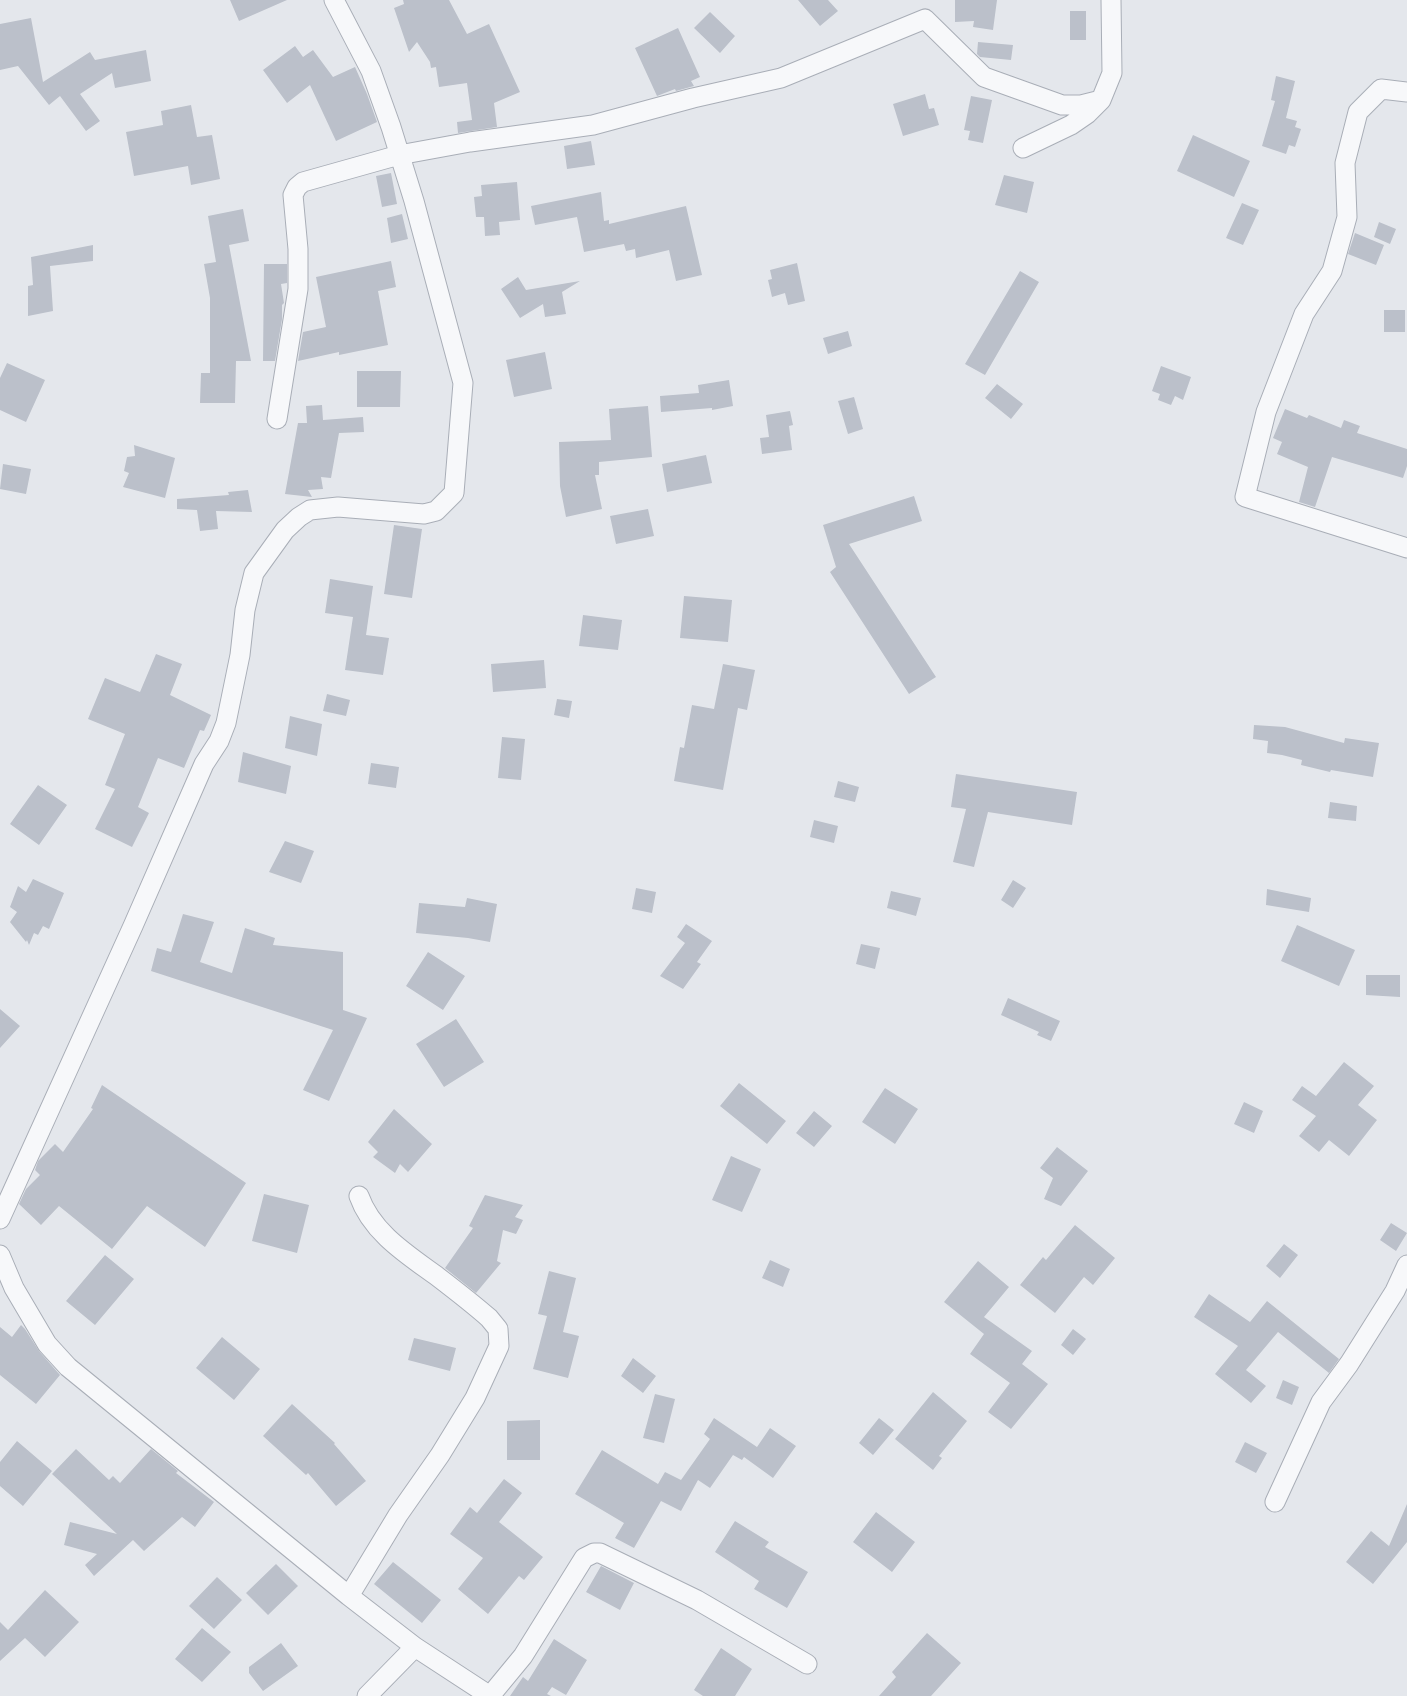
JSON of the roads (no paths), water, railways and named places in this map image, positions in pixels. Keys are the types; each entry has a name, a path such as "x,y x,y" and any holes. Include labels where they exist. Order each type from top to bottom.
{"street":[{"path":"0,1219 204,764 219,741 229,709 240,655 244,610 254,573 285,530 299,516 310,510 338,507 424,514 436,511 454,493 463,382 414,201 371,71 334,0"},
{"path":"1023,148 1071,125 1087,114 1101,100 1112,72 1111,0"},
{"path":"277,420 298,289 298,249 293,194 303,182 399,155 470,142 592,125 693,98 781,78 925,19 984,77 1062,105 1081,105 1101,100"},
{"path":"1407,92 1381,89 1358,112 1346,163 1347,217 1332,271 1304,314 1266,412 1245,498 1407,548"},
{"path":"349,1596 398,1515 440,1455 475,1398 499,1346 500,1337 498,1329 489,1318 390,1240 371,1220 363,1208 359,1196"},
{"path":"0,1256 14,1288 47,1344 68,1367 349,1596 415,1647 490,1696 523,1656 584,1558 594,1553 600,1553 697,1600 807,1664"},
{"path":"1274,1502 1321,1402 1349,1364 1395,1291 1407,1266"},
{"path":"367,1696 415,1647"}]}
